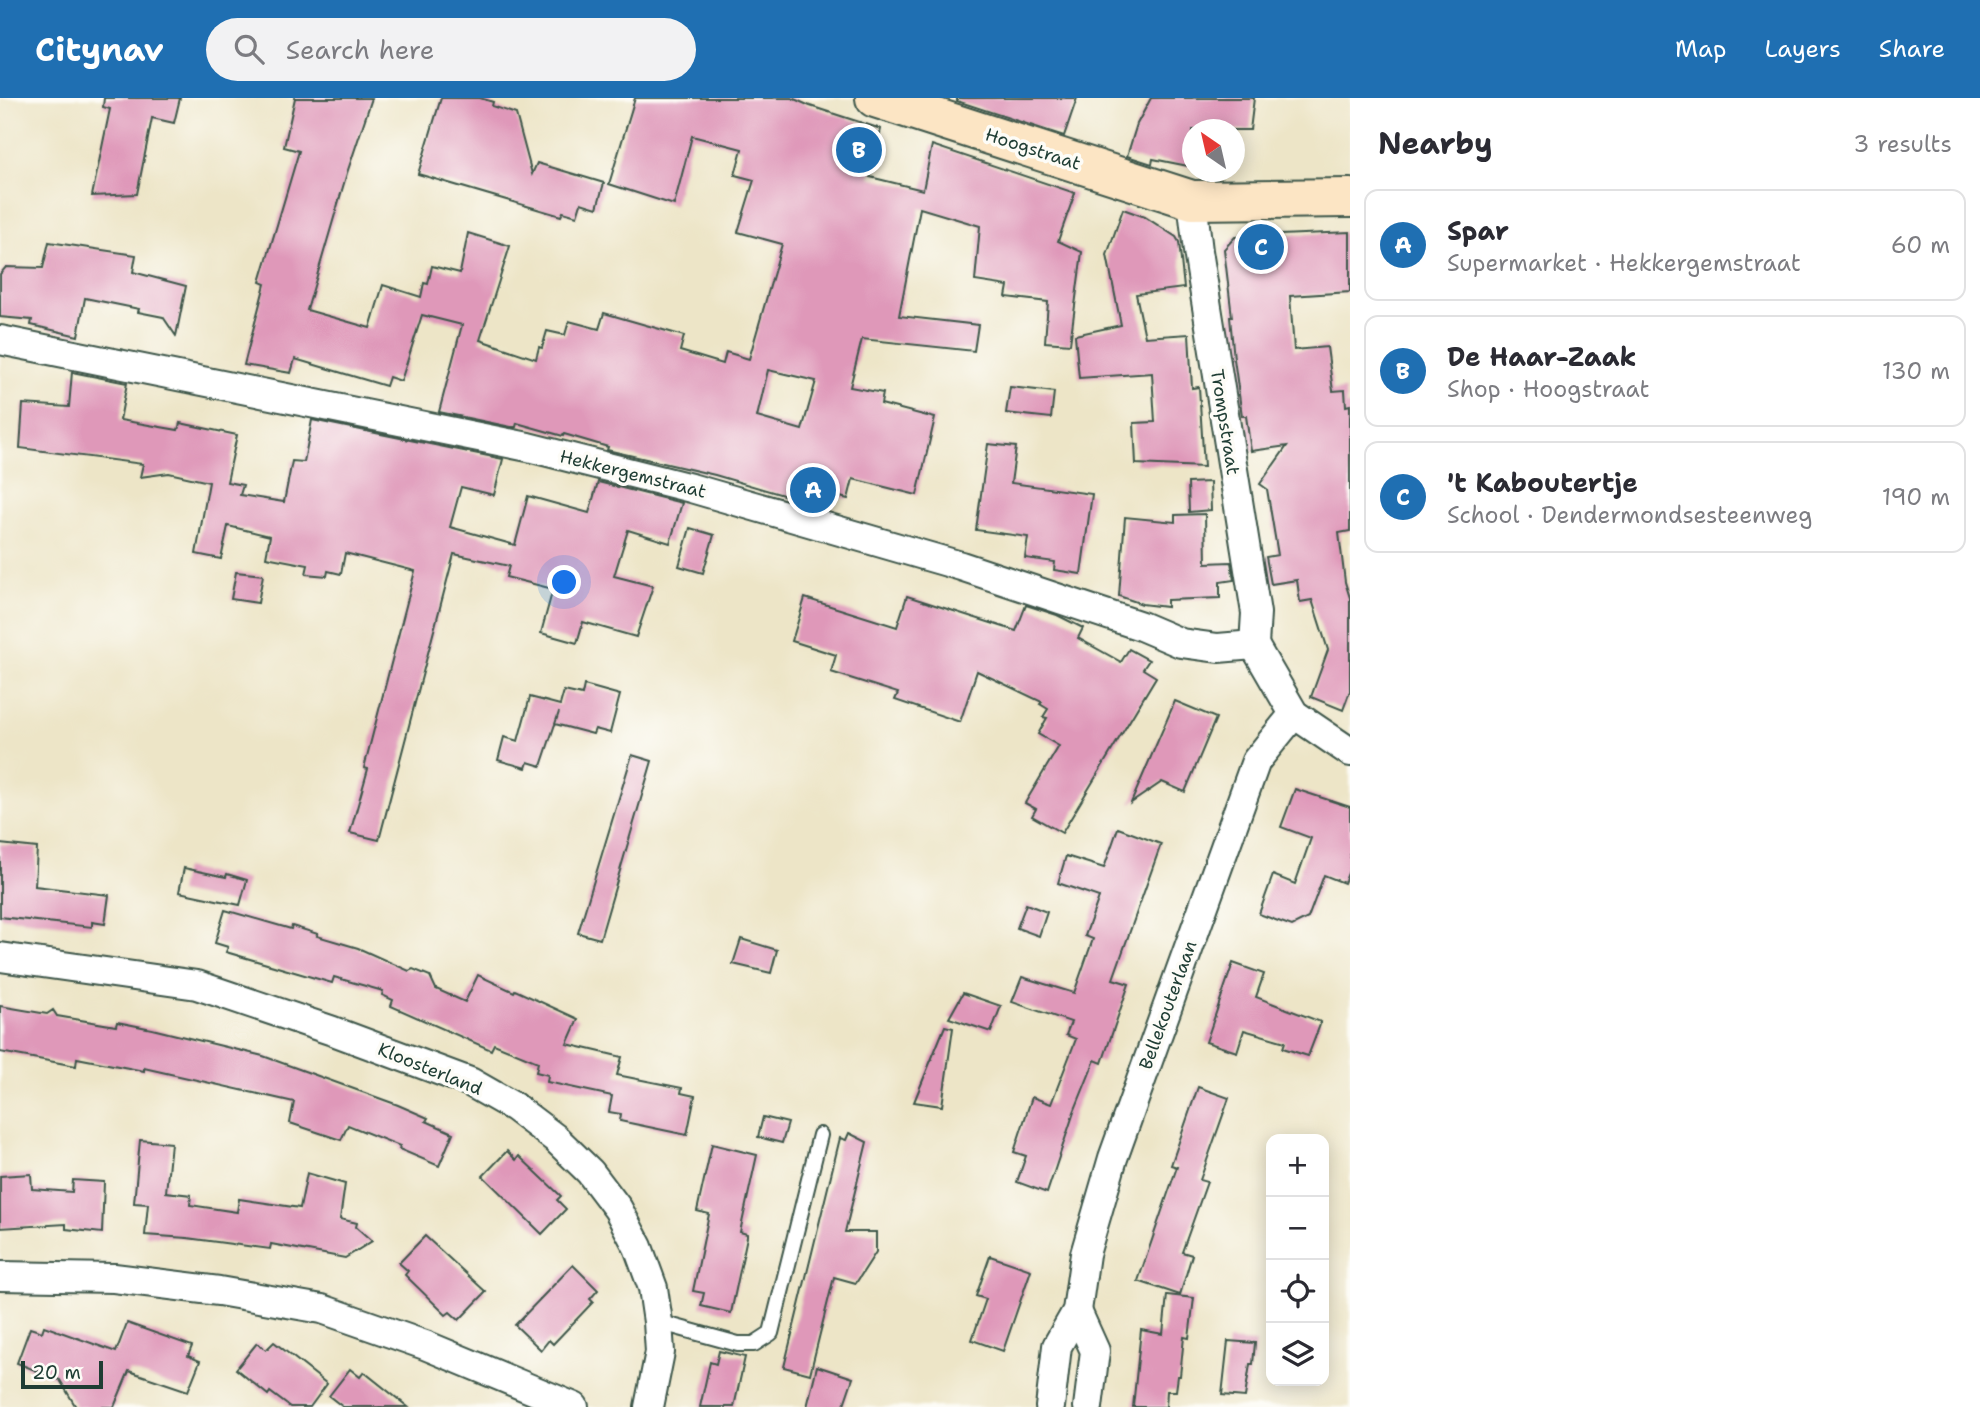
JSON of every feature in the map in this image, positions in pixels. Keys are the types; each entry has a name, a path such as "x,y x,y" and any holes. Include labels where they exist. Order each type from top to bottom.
{"main road":[{"name":"Hoogstraat","path":"875,98 1192,200 1350,198"}],"street":[{"name":"Trompstraat","path":"1192,200 1256,613 1254,645"},
{"name":"Hekkergemstraat","path":"0,340 528,447 691,488 961,566 1141,626 1181,643 1218,648 1254,645"},
{"path":"1254,645 1294,714 1350,752"},
{"name":"Bellekouterlaan","path":"1050,1407 1057,1346 1077,1311 1085,1254 1113,1158 1256,761 1294,714"},
{"name":"Kloosterland","path":"0,957 197,985 333,1031 470,1082 514,1107 555,1138 590,1172 618,1209 638,1247 653,1288 659,1322 660,1352 649,1407"},
{"path":"0,1276 114,1279 219,1291 322,1309 425,1345 573,1407"},
{"path":"1077,1311 1095,1351 1088,1407"}],"lane":[{"path":"659,1322 738,1344 754,1344 771,1333 820,1135"}],"building":[{"path":"104,98 180,98 174,123 152,118 137,194 92,196 110,109 103,107"},
{"path":"295,98 372,98 307,310 370,328 383,285 421,297 424,283 428,284 432,266 460,273 468,233 510,246 480,340 536,359 547,331 565,335 569,321 599,329 604,313 684,336 680,351 723,364 726,352 749,359 782,244 738,232 754,180 735,175 742,149 692,136 674,205 609,184 635,98 792,98 881,129 870,177 923,190 932,145 1075,193 1058,241 1082,252 1070,344 1045,342 1048,302 1006,297 1008,286 975,281 980,226 920,208 899,316 978,325 974,351 862,339 850,387 883,393 881,404 935,418 917,495 853,479 848,499 824,493 822,501 808,497 807,502 715,475 607,450 608,447 564,434 563,436 517,423 516,427 511,427 439,412 462,325 422,315 401,381 389,377 386,386 295,359 291,373 244,365 265,284 260,282 299,151 284,147","holes":["768,370 816,381 802,430 757,417"]},
{"path":"441,98 480,98 493,102 492,106 516,114 532,174 537,163 604,183 597,208 581,203 577,216 563,212 561,216 418,174"},
{"path":"957,98 1077,98 1064,136 957,101"},
{"path":"1151,98 1254,98 1250,130 1245,130 1245,119 1182,119 1182,165 1153,159 1152,164 1127,156 1137,124"},
{"path":"1123,209 1145,217 1176,237 1179,242 1184,288 1136,294 1145,337 1189,334 1192,388 1199,387 1204,467 1136,464 1134,423 1155,422 1152,373 1079,378 1075,335 1121,325 1107,255"},
{"path":"1350,232 1350,292 1290,296 1294,350 1327,347 1333,391 1345,390 1346,406 1350,405 1350,531 1339,533 1345,582 1350,598 1350,691 1343,710 1311,697 1328,650 1312,600 1300,602 1297,580 1271,584 1266,557 1278,555 1267,489 1260,484 1287,446 1251,451 1246,416 1242,416 1234,359 1224,249 1235,237"},
{"path":"49,242 136,255 133,272 186,286 176,336 163,317 85,298 78,336 31,325 32,320 0,317 0,274 6,267 43,268"},
{"path":"72,372 127,383 120,420 178,430 180,423 237,435 227,482 243,485 240,495 284,502 292,461 304,462 312,420 503,459 494,495 461,487 450,527 515,545 528,496 589,513 598,482 682,503 670,543 628,530 614,576 653,586 636,637 583,622 577,643 541,633 553,589 506,577 509,566 454,554 379,840 350,833 415,571 345,553 341,574 328,571 327,576 306,574 308,565 266,557 270,536 228,526 221,559 196,554 209,482 169,473 140,477 143,464 20,448 23,404 69,407"},
{"path":"1010,387 1054,392 1051,418 1006,413"},
{"path":"988,444 1016,447 1011,483 1092,494 1081,574 1054,570 1055,562 1025,558 1028,537 976,530"},
{"path":"1210,482 1211,510 1189,512 1188,483"},
{"path":"1205,514 1206,563 1231,562 1234,580 1220,582 1220,598 1167,600 1167,607 1142,604 1119,596 1125,517 1175,522 1175,515"},
{"path":"690,528 714,535 703,573 679,566"},
{"path":"236,572 263,575 258,603 231,599"},
{"path":"907,596 1016,631 1026,605 1057,615 1083,628 1078,638 1121,662 1129,649 1149,660 1143,669 1156,677 1062,833 1032,816 1036,809 1025,803 1059,746 1038,734 1047,718 1043,717 1048,709 1040,704 1042,702 977,671 960,722 895,700 898,693 831,672 836,655 792,641 805,598 897,627"},
{"path":"584,685 620,695 610,733 595,729 593,734 555,724 541,766 528,762 526,768 498,760 504,737 518,741 530,697 560,705 564,691 582,695"},
{"path":"1175,701 1216,718 1185,792 1162,782 1131,803"},
{"path":"632,755 652,761 600,939 578,933"},
{"path":"1295,789 1350,807 1350,868 1344,883 1324,875 1308,918 1292,926 1259,914 1273,875 1295,884 1311,838 1281,827"},
{"path":"1118,828 1161,844 1113,979 1129,984 1102,1063 1095,1060 1074,1112 1047,1193 1017,1182 1026,1156 1014,1152 1032,1097 1051,1104 1076,1039 1066,1035 1071,1022 1012,1002 1022,977 1074,993 1093,939 1085,936 1099,897 1058,883 1066,856 1104,868"},
{"path":"0,844 37,848 35,886 109,895 105,924 92,922 92,927 0,917"},
{"path":"184,868 226,877 227,874 247,880 240,905 179,892"},
{"path":"1026,904 1047,912 1039,936 1017,928"},
{"path":"225,910 318,934 317,936 358,948 409,971 413,969 430,976 436,989 465,1002 478,975 578,1019 567,1044 622,1057 617,1075 682,1088 681,1093 695,1096 687,1135 620,1121 621,1114 609,1112 612,1096 547,1082 548,1075 536,1072 538,1062 494,1044 491,1050 391,1006 393,1000 382,995 383,991 334,977 332,983 226,952 228,947 215,943"},
{"path":"741,939 777,950 771,973 733,964"},
{"path":"1233,963 1264,974 1256,997 1321,1022 1308,1056 1283,1048 1285,1042 1244,1030 1237,1052 1206,1042"},
{"path":"963,993 1001,1006 991,1032 949,1018"},
{"path":"0,1006 47,1014 53,1010 57,1016 116,1026 117,1022 263,1056 398,1105 453,1133 439,1166 399,1149 400,1146 348,1125 341,1140 290,1123 294,1102 144,1068 144,1071 77,1058 76,1066 0,1052"},
{"path":"945,1026 953,1028 942,1106 914,1102"},
{"path":"1198,1087 1229,1098 1200,1180 1207,1182 1182,1252 1192,1255 1180,1295 1138,1281 1177,1167 1171,1165"},
{"path":"763,1117 788,1123 782,1143 758,1137"},
{"path":"849,1133 867,1142 845,1232 876,1232 876,1252 856,1283 834,1277 810,1374 784,1367 840,1138 846,1140"},
{"path":"140,1140 171,1143 166,1192 191,1195 190,1205 237,1212 239,1199 300,1208 307,1173 345,1184 340,1219 357,1223 356,1227 372,1241 345,1258 271,1244 270,1249 145,1235 148,1204 134,1203"},
{"path":"712,1144 757,1155 740,1232 747,1234 747,1237 731,1313 701,1306 704,1293 693,1291 709,1214 697,1211"},
{"path":"507,1151 516,1160 519,1156 561,1196 557,1200 566,1209 542,1234 483,1176"},
{"path":"31,1174 32,1189 72,1192 73,1180 104,1182 102,1233 66,1229 66,1224 0,1228 0,1176"},
{"path":"425,1236 486,1292 459,1320 450,1312 446,1315 405,1275 408,1271 399,1263"},
{"path":"990,1256 1031,1270 1003,1351 972,1340 986,1299 976,1296"},
{"path":"573,1265 598,1290 590,1299 593,1302 553,1344 549,1340 541,1350 515,1325"},
{"path":"1167,1295 1194,1298 1189,1338 1184,1337 1176,1391 1167,1391 1166,1407 1133,1407 1141,1330 1163,1334"},
{"path":"127,1323 192,1346 188,1356 200,1361 188,1391 129,1371 114,1407 76,1407 60,1380 17,1363 30,1328 42,1332 44,1326 116,1352"},
{"path":"1228,1341 1255,1343 1245,1397 1222,1395"},
{"path":"274,1342 327,1384 310,1407 290,1407 270,1392 268,1395 236,1369 257,1343 266,1350"},
{"path":"719,1351 745,1357 734,1407 700,1407 710,1362 716,1364"},
{"path":"817,1366 853,1378 843,1407 807,1407"},
{"path":"350,1369 360,1377 364,1372 408,1407 343,1407 329,1396"}],"place":[{"name":"De Haar-Zaak","path":"859,150"},
{"name":"'t Kaboutertje","path":"1261,247"},
{"name":"Spar","path":"813,490"}]}
